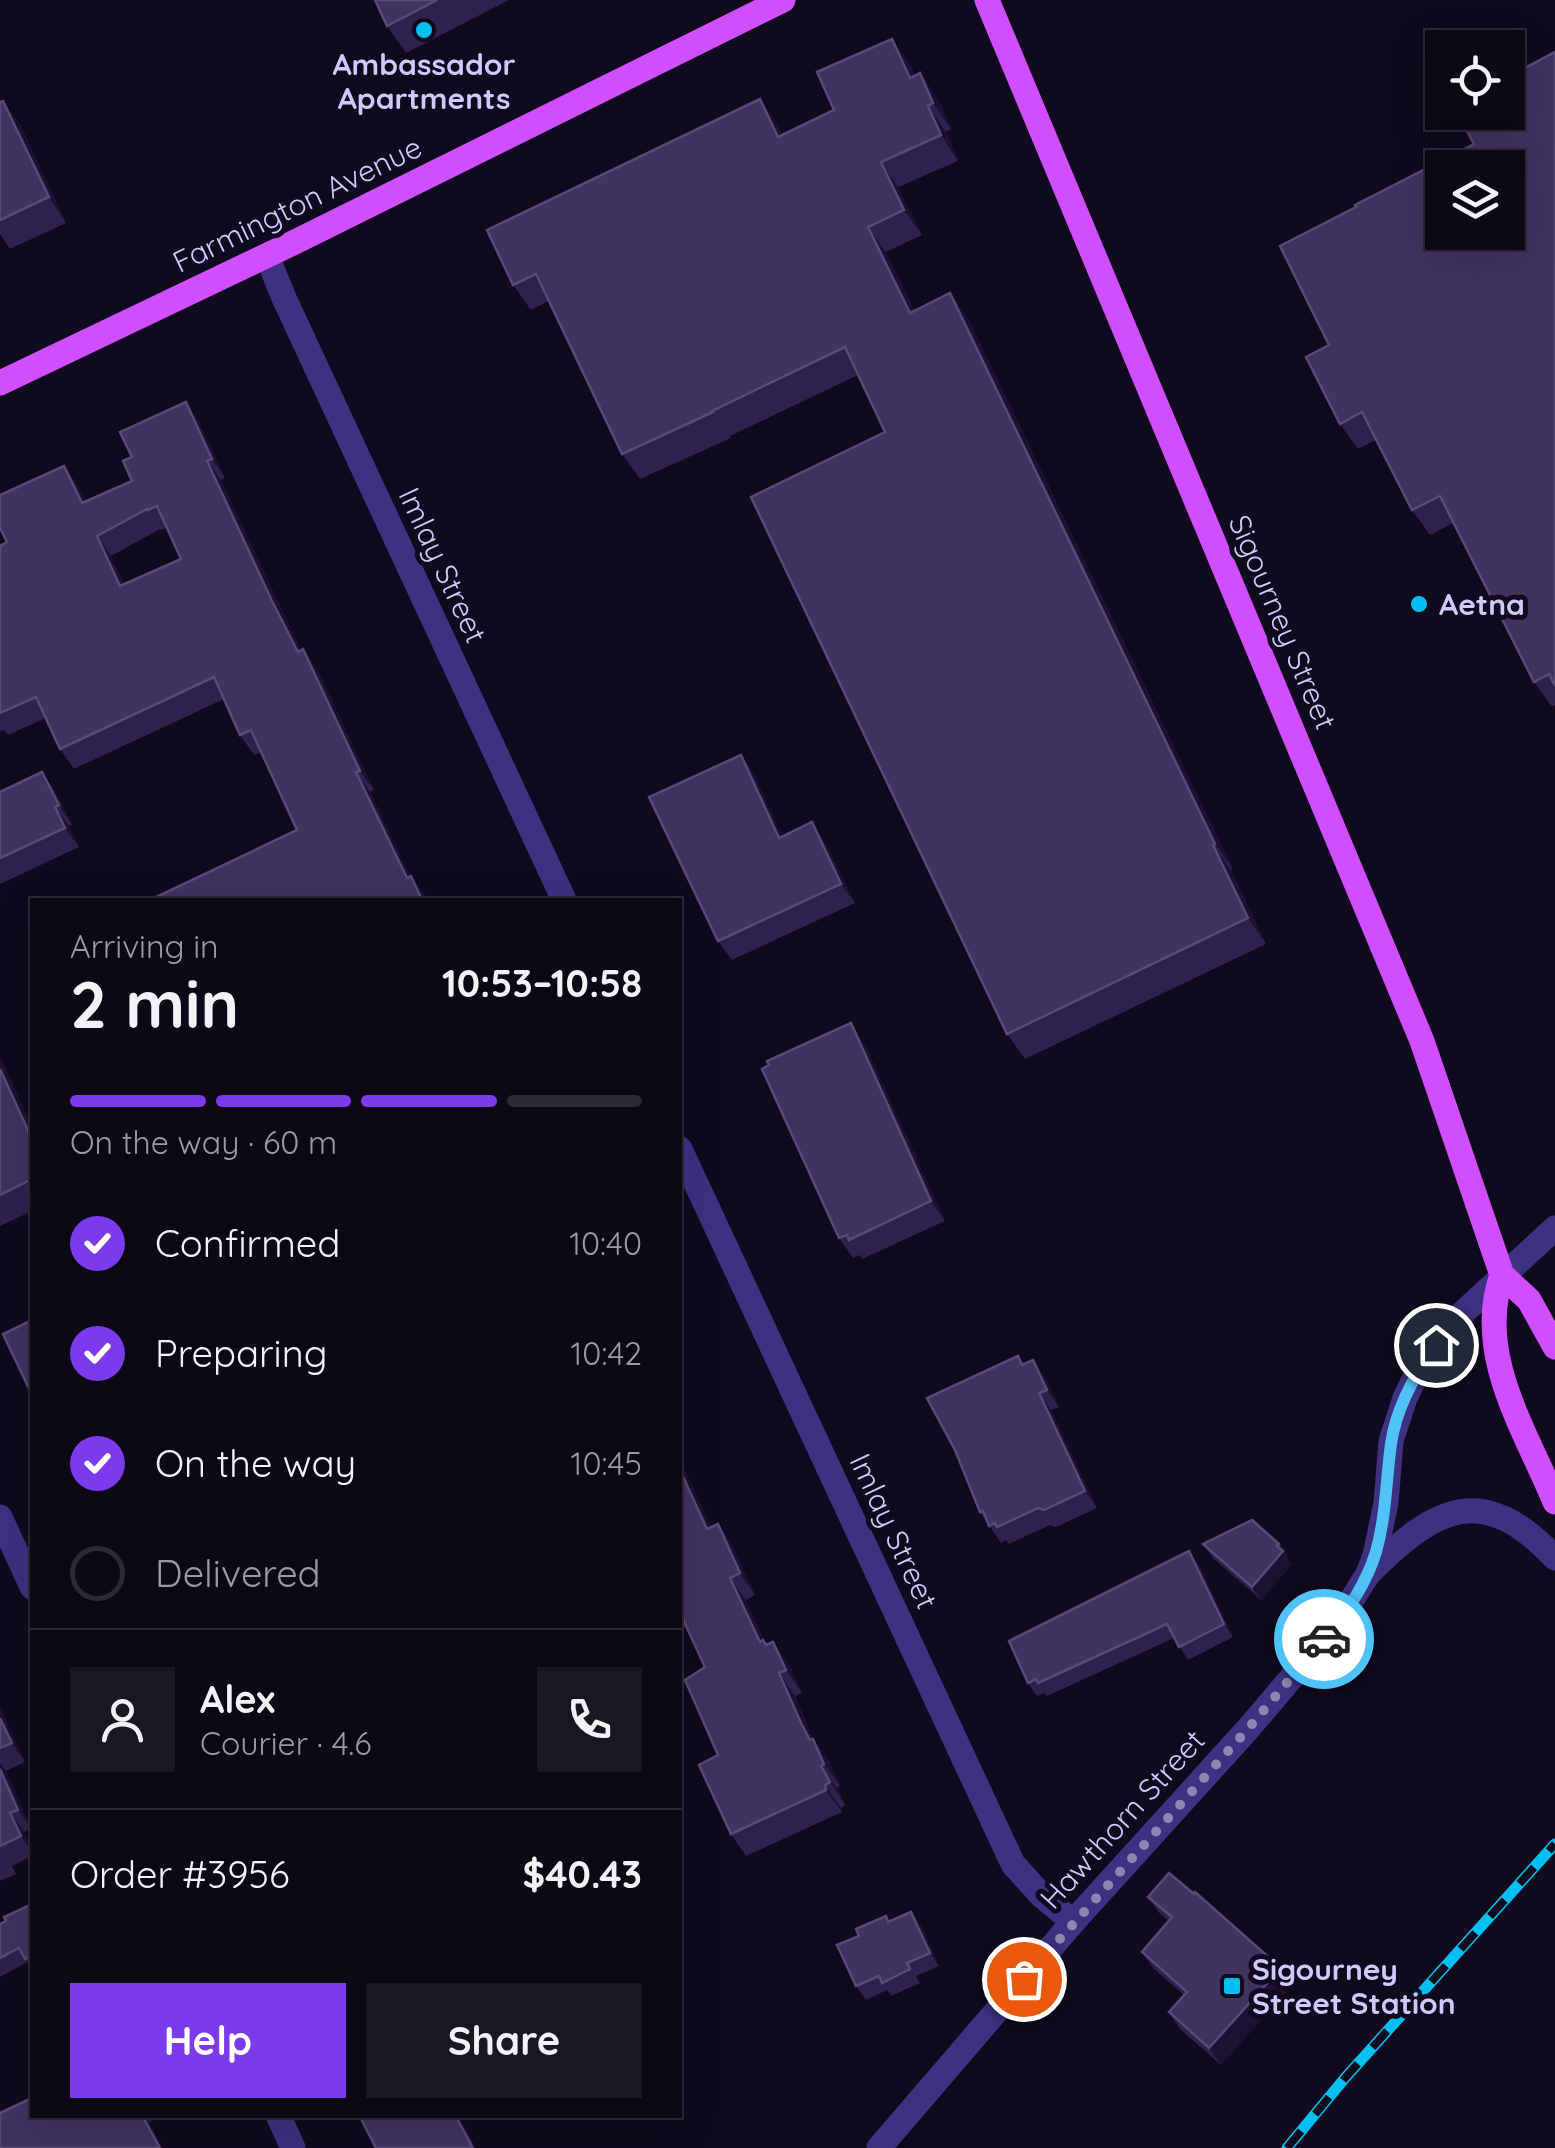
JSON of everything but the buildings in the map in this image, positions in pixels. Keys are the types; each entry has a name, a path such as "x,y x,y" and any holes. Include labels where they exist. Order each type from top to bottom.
{"main road":[{"name":"Farmington Avenue","path":"0,383 267,256 783,0"},
{"name":"Sigourney Street","path":"987,0 1422,1041 1502,1275 1529,1300 1555,1347"},
{"name":"Sigourney Street","path":"1502,1275 1493,1320 1501,1376 1555,1502"}],"street":[{"name":"Imlay Street","path":"267,256 563,898"},
{"name":"Imlay Street","path":"682,1153 1013,1864 1073,1922"},
{"name":"Hawthorn Street","path":"879,2148 1334,1628 1368,1574 1375,1555 1384,1516 1391,1441 1419,1369 1454,1321 1555,1228"},
{"name":"Hawthorn Street","path":"1368,1574 1423,1526 1463,1510 1486,1513 1514,1525 1555,1558"},
{"path":"0,1517 30,1583"},
{"path":"279,2118 293,2148"}],"railway":[{"path":"1287,2148 1555,1844"}],"way so far":[{"path":"1024,1979 1324,1639"}],"place":[{"name":"Ambassador Apartments","path":"424,30"},
{"name":"Aetna","path":"1419,604"},
{"name":"Sigourney Street Station","path":"1232,1986"}],"route":[{"path":"1324,1639 1368,1574 1382,1529 1395,1425 1419,1369 1436,1345"}]}
